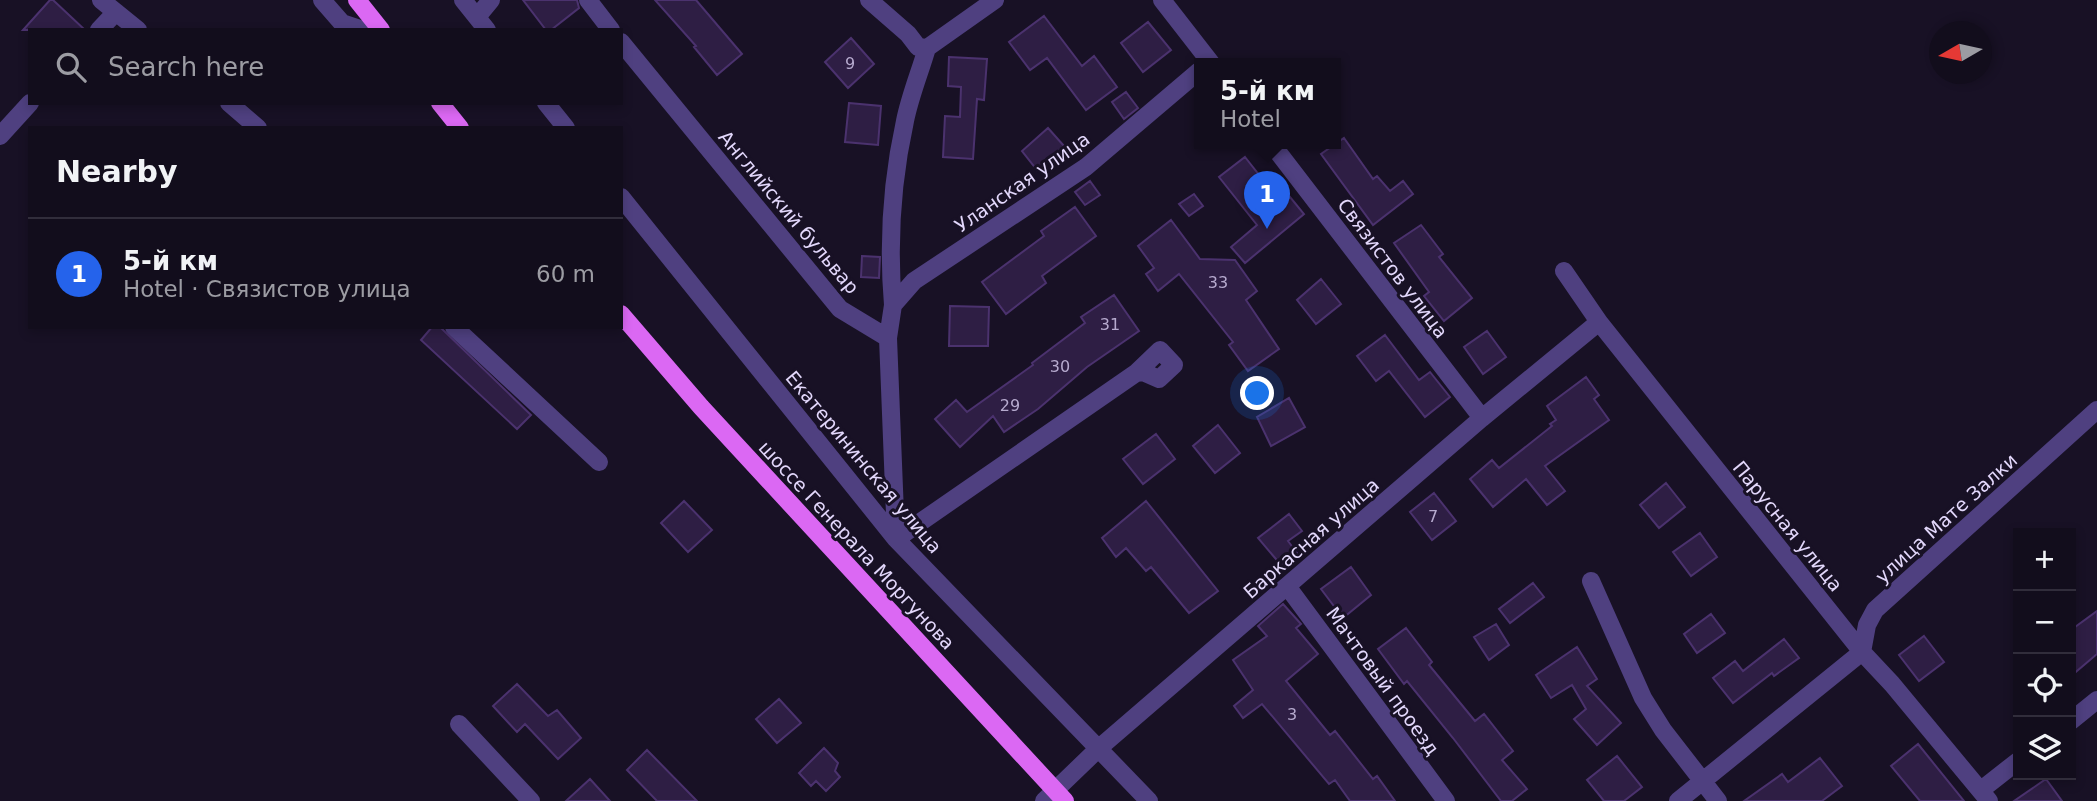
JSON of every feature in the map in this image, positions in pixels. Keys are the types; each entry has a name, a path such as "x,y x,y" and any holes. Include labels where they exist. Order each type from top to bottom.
{"main road":[{"path":"357,0 379,28"},
{"path":"442,105 458,126"},
{"name":"шоссе Генерала Моргунова","path":"623,316 1055,798"}],"street":[{"path":"101,0 136,28"},
{"path":"322,0 342,23 357,28"},
{"path":"463,0 482,23 491,0"},
{"path":"589,0 610,28"},
{"path":"870,0 908,34 918,47 927,48"},
{"path":"896,539 888,338 893,305 891,270 900,146 905,117 927,48 995,0"},
{"path":"1162,0 1202,58"},
{"path":"101,28 116,12"},
{"name":"Английский бульвар","path":"623,44 840,309 888,338"},
{"name":"Уланская улица","path":"893,305 914,281 1086,167 1194,76"},
{"path":"0,136 28,105"},
{"path":"231,105 256,126"},
{"path":"548,105 564,126"},
{"name":"Связистов улица","path":"1276,149 1482,418"},
{"name":"Екатерининская улица","path":"623,199 896,539 1149,801"},
{"name":"Парусная улица","path":"1564,271 1599,322 1862,652 1985,796"},
{"name":"Баркасная улица","path":"1055,798 1099,748 1482,418 1599,322"},
{"path":"456,329 599,463"},
{"path":"896,539 1136,373"},
{"name":"улица Мате Залки","path":"1862,652 1867,625 1875,610 2096,412"},
{"path":"1591,581 1643,698 1663,730 1718,801"},
{"name":"Мачтовый проезд","path":"1287,586 1446,801"},
{"path":"1678,801 1862,652"},
{"path":"2076,717 2097,700"},
{"path":"459,724 531,801"},
{"path":"1985,796 2013,766"}],"building":[{"path":"50,0 83,28 28,28 23,30"},
{"path":"523,0 577,0 579,8 554,28 544,28"},
{"path":"655,0 696,0 742,54 717,75 694,47 696,46"},
{"path":"1044,16 1082,66 1094,56 1117,87 1086,110 1047,58 1030,70 1009,42"},
{"path":"1148,22 1171,50 1143,72 1121,43"},
{"path":"851,38 874,64 848,88 825,62"},
{"path":"949,57 987,59 984,100 977,99 973,159 943,157 945,116 960,117 961,87 948,86"},
{"path":"1126,92 1138,108 1124,119 1112,102"},
{"path":"849,103 881,106 878,145 845,142"},
{"path":"1048,128 1064,146 1037,170 1022,151"},
{"path":"1344,138 1373,179 1377,176 1390,191 1403,181 1413,194 1373,225 1321,154 1328,149 1341,149 1341,140"},
{"path":"1245,157 1282,204 1290,197 1304,214 1245,263 1231,247 1257,225 1219,177"},
{"path":"1090,181 1100,195 1085,205 1075,192"},
{"path":"1194,194 1203,206 1189,216 1179,204"},
{"path":"1075,207 1096,236 1042,276 1046,283 1006,314 982,282 1044,236 1041,231"},
{"path":"1171,220 1200,259 1235,260 1257,291 1246,300 1279,349 1248,371 1229,345 1233,342 1179,274 1158,291 1146,274 1154,268 1138,246"},
{"path":"1421,225 1443,254 1439,257 1472,298 1444,321 1424,296 1429,292 1394,243"},
{"path":"862,256 880,257 879,278 861,277"},
{"path":"1321,279 1341,304 1316,324 1297,300"},
{"path":"1114,295 1139,331 1087,367 1038,409 1004,432 993,416 960,447 935,419 956,400 967,412 1033,365 1032,363 1085,323 1081,317"},
{"path":"950,306 989,307 988,346 949,346"},
{"path":"430,329 442,329 531,415 517,429 421,340"},
{"path":"1487,331 1506,357 1483,374 1464,347"},
{"path":"1385,335 1419,380 1430,372 1450,397 1425,417 1389,371 1376,381 1357,356"},
{"path":"1586,377 1599,395 1594,399 1609,420 1545,466 1565,491 1547,505 1526,479 1493,507 1470,479 1492,460 1499,468 1552,426 1550,424 1556,420 1547,406"},
{"path":"1289,398 1305,427 1271,446 1257,417"},
{"path":"1218,425 1240,453 1215,473 1193,446"},
{"path":"1156,434 1175,459 1143,484 1123,459"},
{"path":"1666,483 1685,507 1659,528 1640,505"},
{"path":"1434,493 1456,521 1432,540 1410,512"},
{"path":"684,501 712,530 688,552 661,523"},
{"path":"1146,501 1218,591 1189,613 1151,567 1146,571 1126,548 1116,557 1102,538"},
{"path":"1289,514 1302,531 1288,541 1297,553 1281,565 1258,538"},
{"path":"1700,533 1717,557 1691,576 1673,552"},
{"path":"1351,567 1371,595 1343,618 1321,589"},
{"path":"1533,583 1544,597 1510,623 1499,609"},
{"path":"1283,604 1301,624 1296,628 1318,654 1286,681 1330,735 1335,731 1373,779 1377,776 1395,801 1350,801 1335,780 1329,784 1262,704 1243,718 1234,706 1253,690 1233,660 1267,636 1258,626"},
{"path":"2097,611 2097,654 2076,672 2076,654 2076,626"},
{"path":"1711,614 1725,633 1697,653 1684,634"},
{"path":"1496,624 1509,645 1489,660 1474,637"},
{"path":"1406,628 1432,662 1429,665 1475,721 1484,714 1513,751 1502,760 1527,789 1512,801 1501,801 1407,681 1404,684 1378,649"},
{"path":"1924,636 1944,662 1919,681 1899,655"},
{"path":"1784,639 1799,658 1774,676 1772,673 1733,703 1713,678 1735,661 1743,671"},
{"path":"1577,647 1597,679 1587,686 1621,723 1597,745 1574,719 1586,709 1572,685 1551,698 1536,675"},
{"path":"517,684 548,716 557,710 581,738 558,759 525,724 517,732 493,706"},
{"path":"779,699 801,723 777,743 756,719"},
{"path":"1918,744 1964,801 1920,801 1891,766"},
{"path":"824,748 838,763 835,771 840,777 826,791 816,781 811,786 799,773"},
{"path":"647,750 697,801 657,801 627,770"},
{"path":"1617,756 1642,787 1624,801 1604,801 1587,780"},
{"path":"1820,758 1842,786 1822,801 1744,801 1782,774 1788,782"},
{"path":"590,779 610,801 566,801"},
{"path":"2047,780 2062,801 2014,801"}],"place":[{"name":"5-й км","path":"1267,229"}]}
